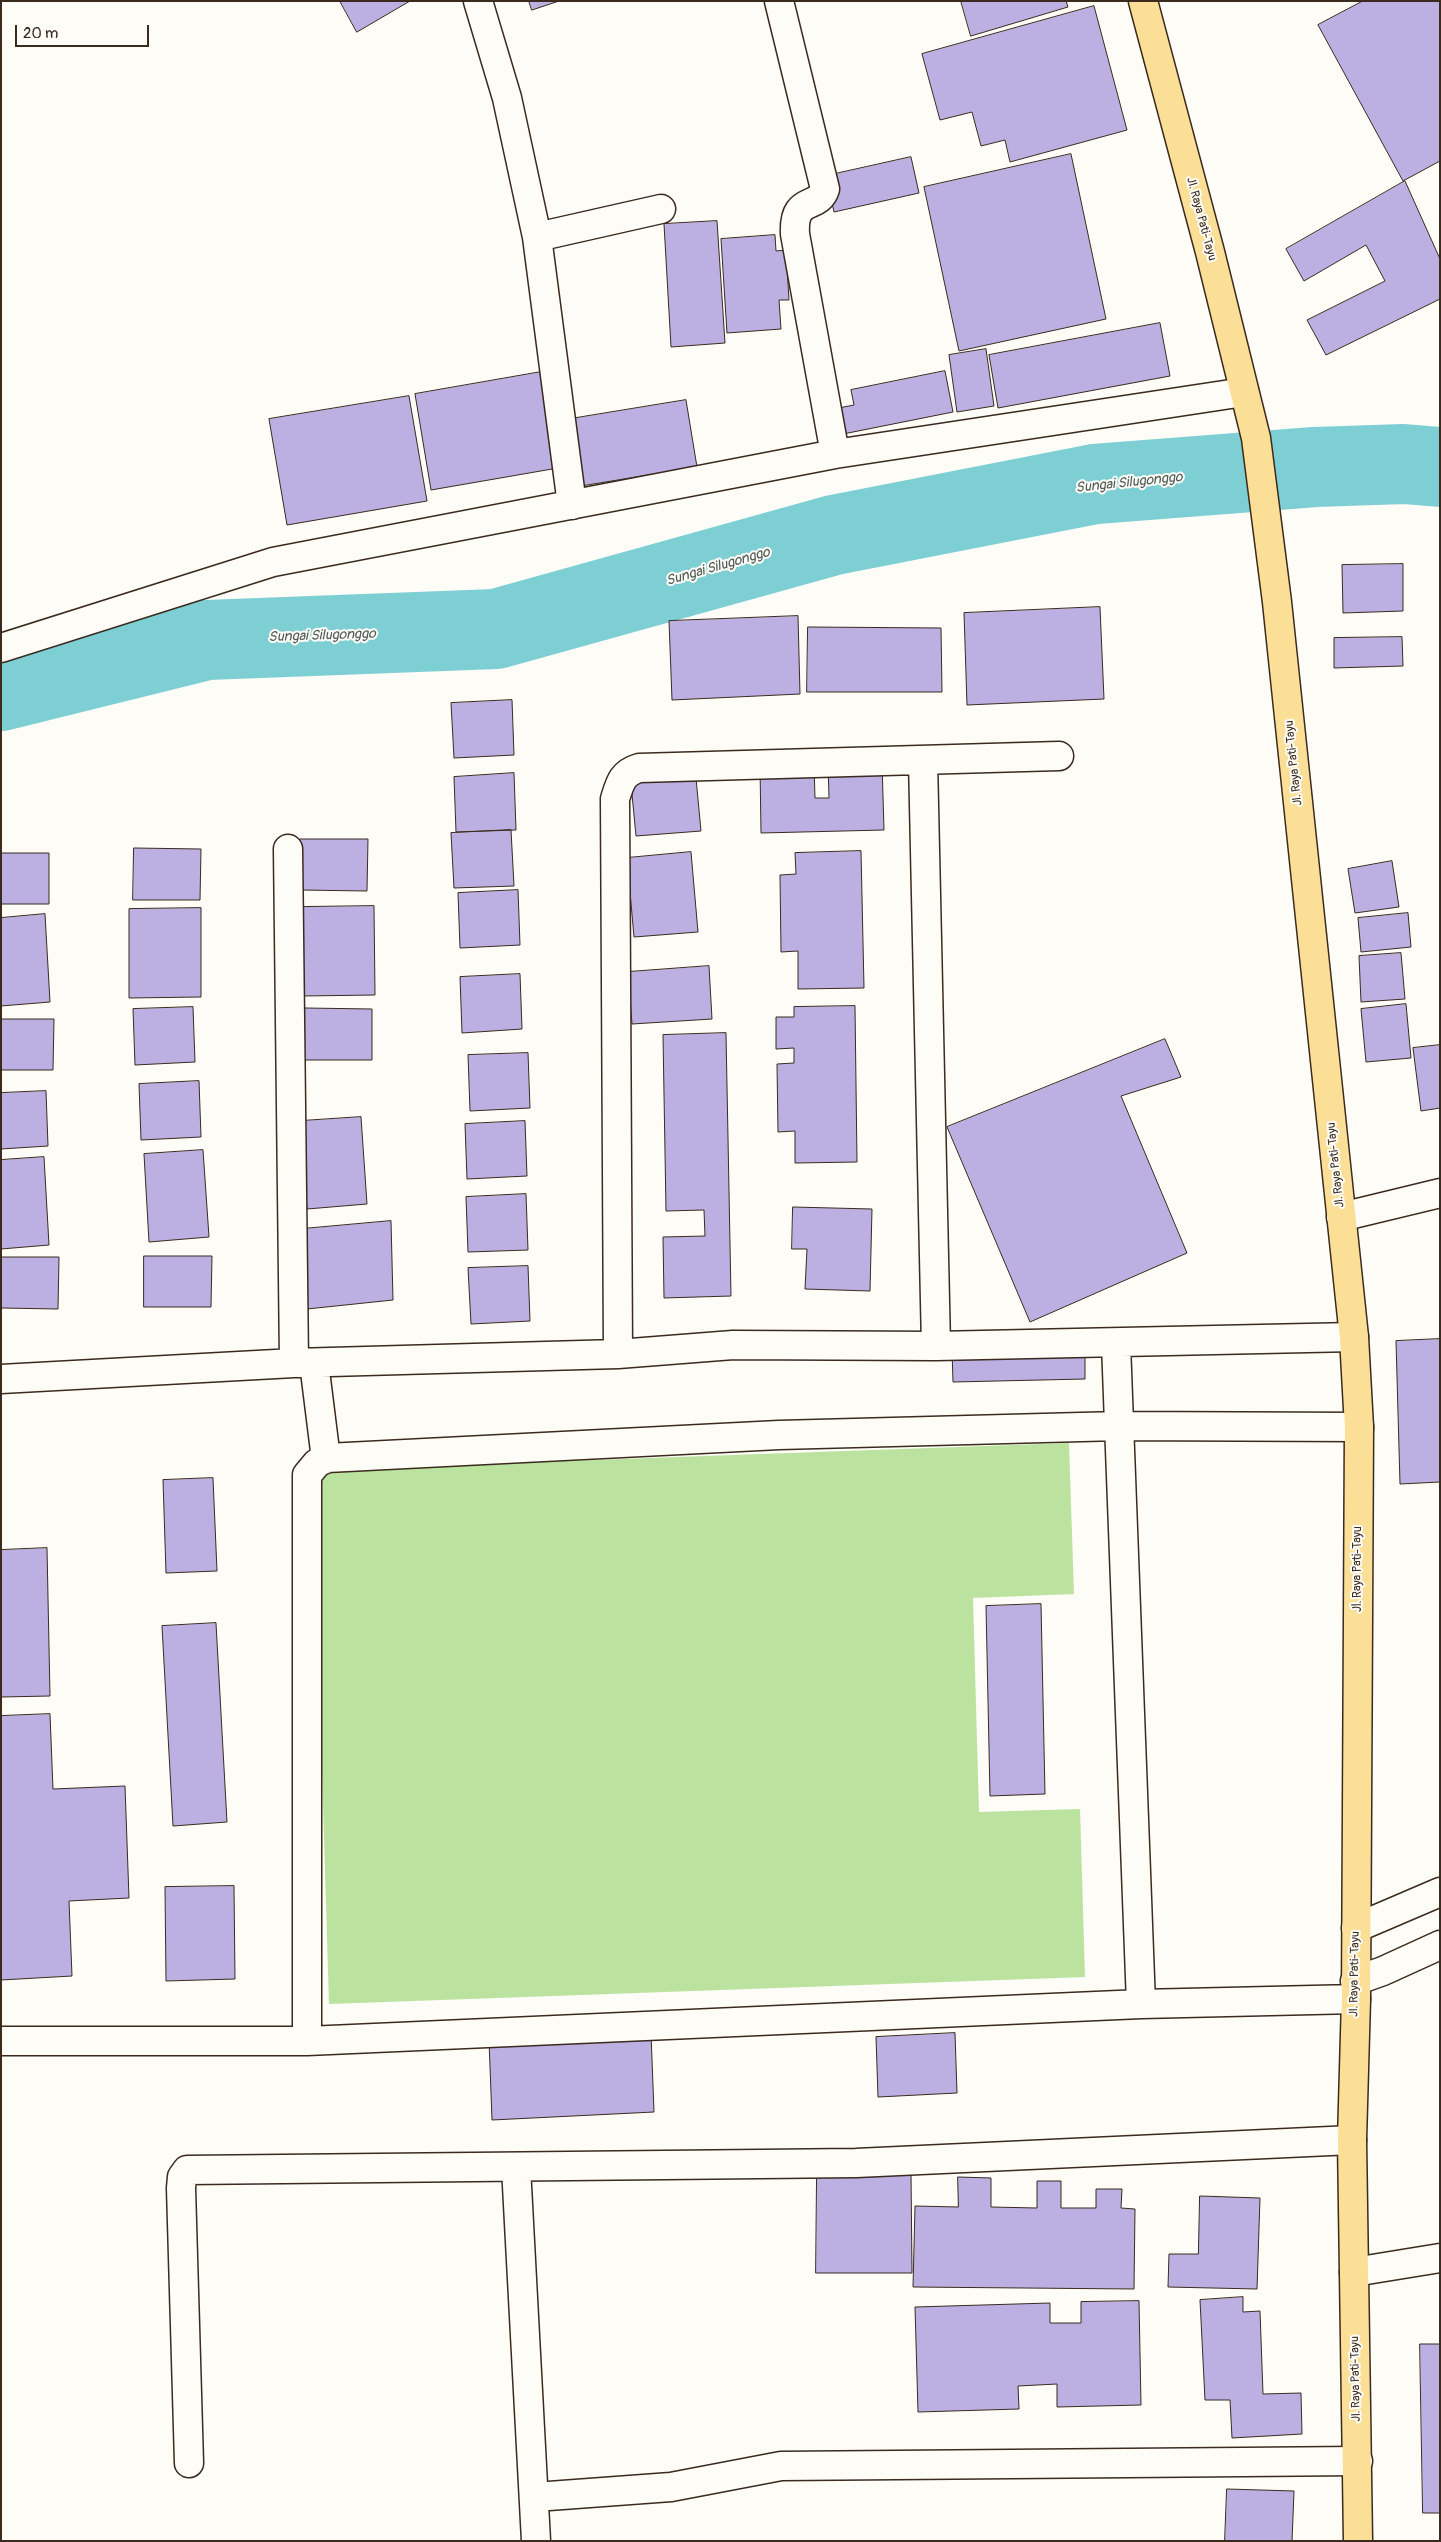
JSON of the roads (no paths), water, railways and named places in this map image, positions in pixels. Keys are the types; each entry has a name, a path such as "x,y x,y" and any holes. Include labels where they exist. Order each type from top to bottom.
{"main road":[{"name":"Jl. Raya Pati-Tayu","path":"1143,1 1210,252 1256,438 1277,602 1354,1337 1359,1427 1356,1990 1352,2140 1358,2541"}],"street":[{"path":"478,1 507,98 537,237 572,505"},
{"path":"779,1 825,189 821,195 800,209 795,219 796,234 835,454"},
{"path":"537,237 661,209"},
{"path":"1,648 273,562 835,454 1244,392"},
{"path":"618,1354 615,799 621,779 629,771 639,768 1059,756"},
{"path":"924,760 936,1346"},
{"path":"288,849 304,1363 326,1459"},
{"path":"1341,1217 1440,1193"},
{"path":"1,1379 304,1363 618,1354 733,1346 1116,1344 1354,1337"},
{"path":"1116,1344 1141,2004"},
{"path":"307,2041 307,1475 317,1463 326,1459 779,1435 1119,1426 1359,1427"},
{"path":"1356,1928 1440,1892"},
{"path":"1,2041 307,2041 1141,2004 1356,1990 1383,1971 1440,1944"},
{"path":"189,2463 181,2188 182,2177 187,2170 856,2163 1352,2140"},
{"path":"516,2167 536,2497 536,2541"},
{"path":"1354,2272 1440,2258"},
{"path":"536,2497 671,2487 781,2466 1358,2461"}],"waterway":[{"name":"Sungai Silugonggo","path":"1,691 207,640 496,629 834,535 1095,484 1315,467 1404,464 1440,467"}]}
